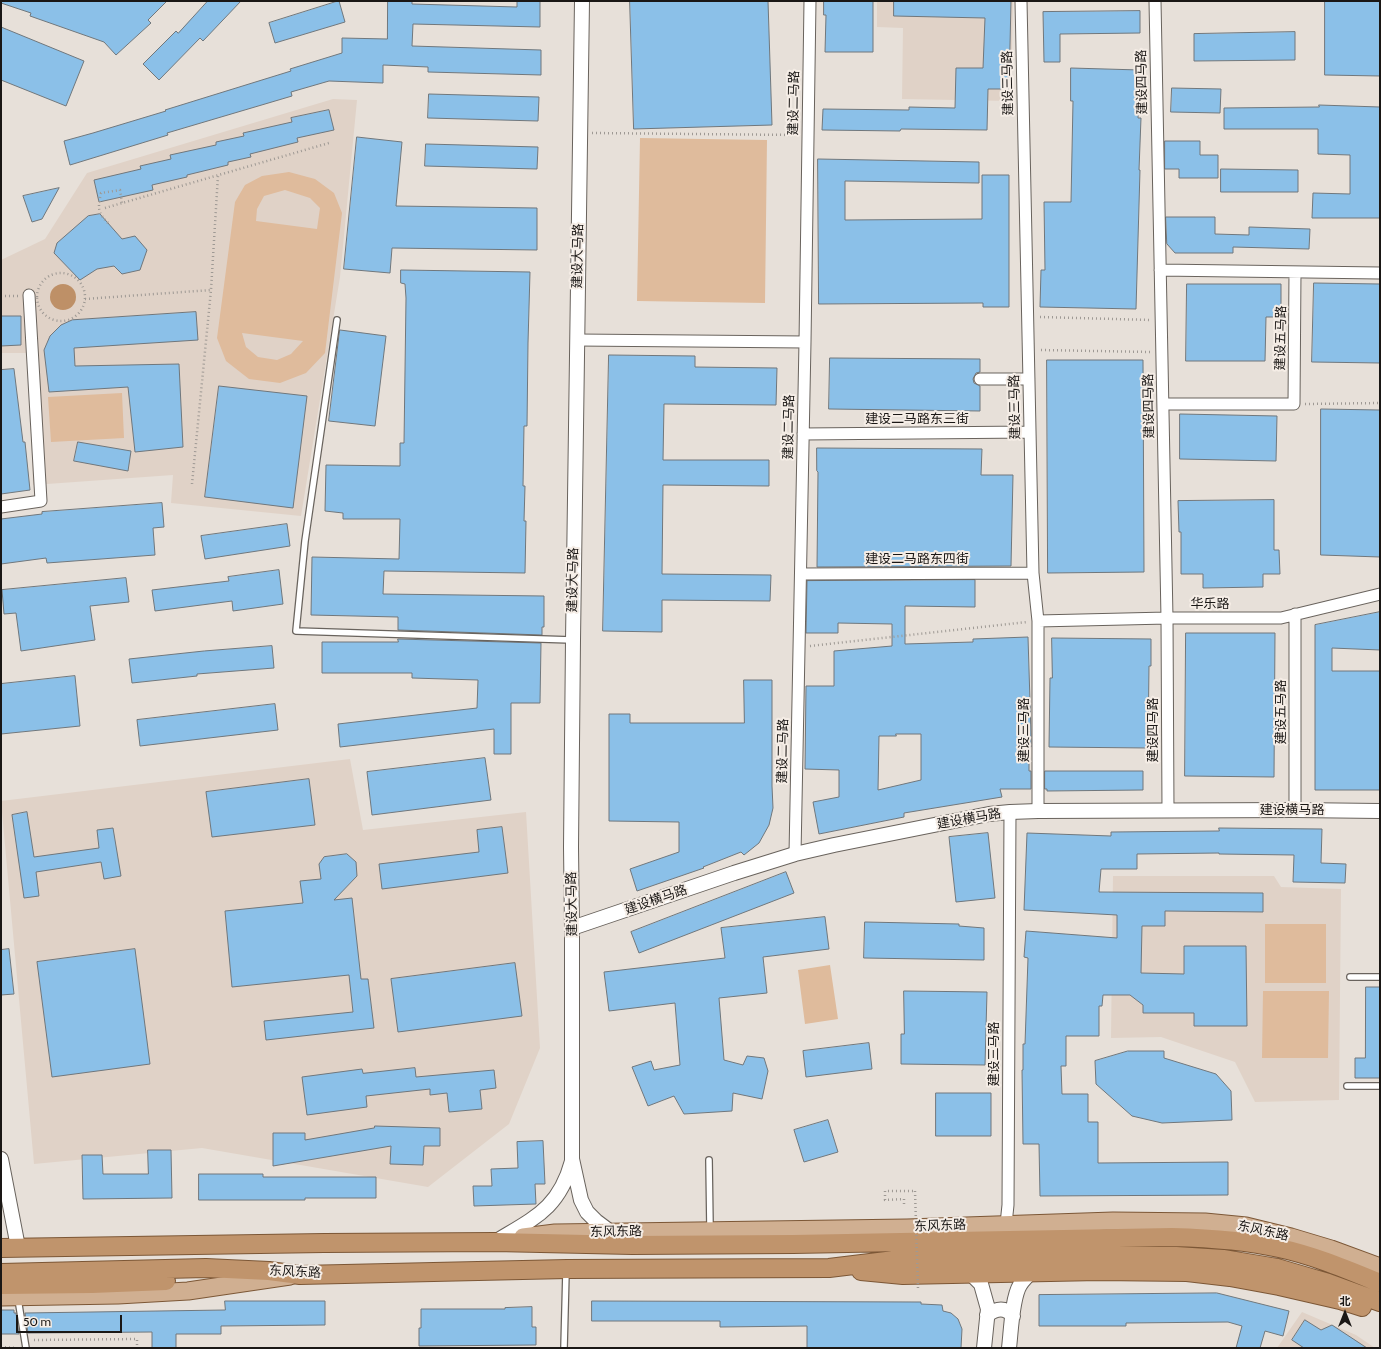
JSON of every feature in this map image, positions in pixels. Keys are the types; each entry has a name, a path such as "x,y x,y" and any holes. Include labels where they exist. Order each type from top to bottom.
{"highway":[{"name":"东风东路","path":"7,1246 495,1242 632,1245 793,1244 1172,1237 1225,1239 1280,1248 1338,1266 1380,1283"},
{"name":"东风东路","path":"829,1268 903,1259 1116,1256 1203,1257 1239,1261 1277,1268 1328,1283 1380,1302"},
{"name":"东风东路","path":"6,1287 300,1274 566,1269 829,1268 903,1275 1159,1271 1210,1274 1279,1286 1340,1300 1380,1314"}],"main road":[{"name":"东风东路","path":"495,1242 555,1233 907,1228 1148,1221 1221,1223 1269,1231 1331,1248 1380,1266"}],"street":[{"name":"建设大马路","path":"572,1159 571,839 582,1"},
{"name":"建设二马路","path":"795,854 810,1"},
{"name":"建设三马路","path":"1021,1 1033,573 1038,621 1038,811"},
{"name":"建设四马路","path":"1155,1 1167,618 1168,811"},
{"path":"1160,270 1380,273"},
{"name":"建设五马路","path":"1294,404 1295,272"},
{"path":"1,507 41,502 29,295"},
{"path":"577,340 805,342"},
{"path":"980,379 1028,379"},
{"path":"1163,404 1294,404"},
{"name":"建设二马路东三街","path":"803,434 1030,432"},
{"name":"建设二马路东四街","path":"801,574 1033,573"},
{"name":"华乐路","path":"1038,621 1167,618 1281,618 1380,594"},
{"name":"建设五马路","path":"1295,614 1295,810"},
{"name":"建设横马路","path":"572,928 795,854 834,844 958,819 1010,812 1038,811 1380,811"},
{"name":"建设三马路","path":"1006,1224 1008,1205 1010,812"},
{"path":"1,1159 7,1246"},
{"path":"572,1159 581,1200 587,1212 612,1233"},
{"path":"495,1242 538,1216 552,1203 561,1190 572,1159"},
{"path":"1008,1348 1014,1303 1020,1285 1030,1273"},
{"path":"971,1274 981,1284 988,1309 984,1348"},
{"path":"987,1315 1003,1309 1008,1311 1013,1316"}],"lane":[{"path":"337,320 305,541 296,631 573,640"},
{"path":"1350,977 1380,977"},
{"path":"1347,1086 1380,1086"},
{"path":"709,1160 710,1231"},
{"path":"564,1348 566,1269"},
{"path":"6,1287 25,1348"}],"path":[{"path":"580,132 808,136"},
{"path":"105,208 329,143"},
{"path":"192,484 211,290 218,175"},
{"path":"108,223 100,214 99,202 101,193 120,190 122,203"},
{"path":"59,273 67,274 75,278 80,283 84,291 85,299 78,314 72,318 58,321 44,314 37,302 37,295 39,287 44,280 51,275 59,273"},
{"path":"85,299 211,290"},
{"path":"1027,317 1161,320"},
{"path":"1028,350 1162,352"},
{"path":"1294,404 1380,403"},
{"path":"799,647 1038,621"},
{"path":"904,1204 904,1199 885,1200 885,1191 915,1191 918,1289"},
{"path":"24,1341 137,1339 137,1348"},
{"path":"1,1348 25,1348"}],"shaded area":[{"path":"877,1 1013,1 1011,101 902,99 903,28 877,27"},
{"path":"333,99 357,100 340,277 301,516 171,503 173,475 33,485 28,353 1,353 1,260 45,239 87,173"},
{"path":"640,138 767,140 765,303 637,301"},
{"path":"289,172 315,179 334,193 342,213 325,353 306,373 280,383 249,379 226,361 217,338 235,202 245,185 262,176","holes":["285,190 310,198 320,208 317,229 256,221 257,209 264,196","242,333 303,341 291,354 277,360 258,357 246,347"]},
{"path":"63,284 72,288 76,297 72,306 63,310 54,306 50,297 54,288"},
{"path":"122,393 124,438 51,442 48,397"},
{"path":"350,759 363,830 526,812 540,1048 509,1124 428,1187 202,1148 34,1164 1,801"},
{"path":"1113,876 1274,876 1281,887 1341,889 1339,1100 1255,1102 1235,1062 1161,1037 1111,1038"},
{"path":"1265,924 1326,924 1326,983 1265,983"},
{"path":"830,965 838,1019 805,1024 798,970"},
{"path":"1263,991 1329,991 1328,1058 1262,1058"},
{"path":"1302,1312 1356,1335 1375,1348 1277,1348"}],"building":[{"path":"1,1 167,1 148,20 151,23 116,55 104,42 30,16 31,13 1,3"},
{"path":"208,1 241,1 203,41 200,38 159,80 143,64 176,31 178,33"},
{"path":"339,1 345,22 275,43 269,23"},
{"path":"388,1 412,1 412,4 517,7 517,1 540,1 540,27 413,24 412,46 541,50 541,75 428,72 428,67 383,65 383,83 329,81 291,92 292,96 167,133 168,135 70,165 64,141 166,111 165,110 291,71 290,69 342,53 342,38 387,39"},
{"path":"630,1 768,1 772,125 634,129"},
{"path":"824,1 873,1 873,52 825,52 826,15 824,15"},
{"path":"894,1 1011,1 1009,89 988,89 987,130 822,130 823,109 909,110 909,107 955,108 956,68 983,68 985,18 894,16"},
{"path":"1325,1 1380,1 1380,76 1325,75"},
{"path":"1140,11 1140,33 1060,34 1060,62 1044,62 1043,12"},
{"path":"1,27 84,61 66,106 1,80"},
{"path":"1295,32 1295,60 1194,61 1194,34"},
{"path":"1071,68 1140,70 1138,118 1141,118 1136,309 1040,307 1041,270 1045,270 1044,202 1071,202 1073,101 1071,101"},
{"path":"1172,88 1221,89 1220,113 1171,112"},
{"path":"429,94 539,97 538,121 428,118"},
{"path":"1319,105 1380,107 1380,218 1312,218 1313,193 1350,194 1350,155 1318,154 1318,129 1224,129 1224,108 1319,107"},
{"path":"329,110 334,130 297,138 298,142 250,154 251,157 228,162 228,165 152,185 153,190 99,202 94,180 141,169 140,166 171,159 170,155 216,145 216,142 244,136 243,133 292,122 291,118"},
{"path":"357,137 402,142 396,206 537,208 537,250 392,248 390,273 344,269"},
{"path":"1165,141 1200,141 1200,155 1218,155 1218,178 1179,178 1179,169 1165,169"},
{"path":"426,144 538,147 537,169 425,166"},
{"path":"818,159 979,162 979,183 845,181 845,220 982,219 982,175 1009,175 1009,307 983,307 983,303 819,304"},
{"path":"1221,169 1298,170 1298,192 1221,192"},
{"path":"59,188 42,219 32,222 23,196"},
{"path":"100,214 122,239 135,236 147,250 140,270 122,274 114,266 97,269 80,280 54,253 57,243 88,216"},
{"path":"1166,217 1215,217 1215,234 1249,235 1249,227 1310,229 1309,249 1233,247 1233,253 1175,253 1167,244"},
{"path":"401,270 530,272 527,426 524,426 523,486 525,486 524,521 526,521 525,573 384,571 383,594 544,596 544,627 542,627 542,635 398,630 398,617 311,615 312,557 399,559 400,519 343,519 343,513 325,511 326,465 400,466 400,443 404,443 406,298 405,284 401,283"},
{"path":"1314,283 1380,284 1380,363 1312,362"},
{"path":"1187,284 1281,284 1281,317 1266,317 1265,361 1186,361"},
{"path":"196,312 198,340 74,348 75,366 179,364 183,447 135,452 128,387 49,392 44,350 50,336 61,325 72,320"},
{"path":"1,316 21,316 21,345 1,346"},
{"path":"340,330 386,336 375,426 329,421"},
{"path":"609,355 695,356 695,367 777,368 776,405 664,404 663,460 769,460 769,486 663,485 662,574 771,575 770,601 662,600 662,632 603,631"},
{"path":"830,358 980,359 980,372 976,373 973,379 974,383 980,386 980,411 829,409"},
{"path":"1047,360 1143,360 1144,572 1048,573"},
{"path":"14,369 23,442 25,442 30,490 1,494 1,370"},
{"path":"219,386 307,396 293,508 205,497"},
{"path":"1321,409 1380,410 1380,557 1321,555"},
{"path":"1180,414 1277,416 1276,461 1180,459"},
{"path":"78,442 131,451 128,471 74,461"},
{"path":"817,448 982,449 981,475 1013,475 1011,566 817,567"},
{"path":"1274,500 1274,550 1279,550 1280,574 1263,574 1263,587 1203,588 1203,574 1181,574 1181,532 1179,532 1178,501"},
{"path":"162,503 164,527 153,528 155,555 47,563 46,558 1,564 1,519 42,514 42,512"},
{"path":"287,524 290,546 205,559 201,536"},
{"path":"279,570 283,604 233,611 232,601 155,611 152,590 229,581 228,577"},
{"path":"126,578 129,602 90,606 95,640 21,651 16,613 4,614 2,590"},
{"path":"975,580 975,607 905,606 905,644 973,642 973,639 1028,637 1031,734 1031,747 1029,747 1029,771 1031,771 1031,789 1000,789 1002,797 904,813 904,817 819,834 813,802 839,797 839,770 805,769 806,686 834,686 834,651 892,646 892,624 838,623 838,633 806,633 807,581","holes":["921,734 921,780 878,790 879,736"]},
{"path":"1380,612 1380,650 1332,648 1332,671 1380,671 1380,790 1315,790 1315,625"},
{"path":"1186,633 1275,633 1274,777 1185,776"},
{"path":"1052,638 1151,639 1151,666 1149,666 1148,748 1049,747"},
{"path":"398,639 541,643 540,703 511,703 511,754 494,754 494,729 340,747 338,724 477,708 478,680 412,678 412,673 322,673 322,642 398,642"},
{"path":"272,646 274,668 197,674 197,676 132,683 129,659"},
{"path":"75,676 80,726 1,734 1,684"},
{"path":"744,680 772,680 773,808 769,825 759,843 744,855 741,852 703,867 704,868 637,891 630,869 679,852 679,822 609,821 609,714 630,714 630,723 744,723"},
{"path":"275,704 278,730 140,746 137,720"},
{"path":"485,758 491,800 372,815 367,772"},
{"path":"1045,771 1143,771 1143,790 1047,791 1047,789 1045,789"},
{"path":"309,779 315,825 212,837 206,792"},
{"path":"27,812 34,857 99,848 97,830 113,828 121,876 104,879 101,862 36,872 39,896 24,898 12,815"},
{"path":"502,827 508,873 382,889 379,864 479,852 477,830"},
{"path":"1219,828 1322,829 1321,863 1346,864 1345,883 1293,882 1294,855 1219,853 1137,854 1137,869 1101,869 1099,892 1263,893 1263,912 1165,911 1165,926 1142,926 1141,973 1184,974 1184,946 1246,946 1247,1026 1194,1026 1194,1013 1143,1013 1143,1005 1130,995 1103,995 1102,1006 1099,1006 1099,1036 1066,1036 1066,1066 1061,1066 1062,1094 1088,1094 1088,1122 1098,1122 1098,1163 1228,1162 1228,1195 1040,1196 1039,1144 1023,1144 1022,1070 1023,1044 1025,1044 1028,958 1024,957 1026,931 1117,938 1117,915 1024,910 1027,833 1111,836 1111,832 1219,831"},
{"path":"988,833 995,898 956,902 949,837"},
{"path":"347,854 356,862 357,876 334,900 352,898 361,979 368,979 374,1028 266,1040 264,1021 353,1012 349,975 232,987 225,911 303,903 300,881 321,879 319,864 324,857"},
{"path":"786,872 794,893 639,953 631,932"},
{"path":"825,917 829,949 763,957 767,993 719,998 724,1060 743,1065 747,1056 764,1058 768,1071 762,1099 733,1093 732,1111 684,1114 674,1096 648,1106 632,1067 651,1061 654,1070 680,1065 675,1003 609,1011 604,972 725,958 721,928"},
{"path":"865,922 959,924 959,926 984,928 984,960 864,958"},
{"path":"9,949 14,994 1,995 1,950"},
{"path":"135,949 150,1064 52,1077 37,962"},
{"path":"515,963 522,1016 398,1032 391,979"},
{"path":"1366,987 1380,987 1380,1078 1355,1078 1355,1058 1365,1058"},
{"path":"904,991 987,992 985,1065 901,1064 901,1034 904,1034"},
{"path":"869,1043 872,1069 806,1077 803,1051"},
{"path":"1128,1051 1164,1051 1164,1058 1216,1074 1231,1091 1232,1120 1162,1123 1132,1116 1096,1084 1095,1061"},
{"path":"415,1068 416,1077 494,1070 496,1088 480,1090 482,1109 449,1112 447,1093 430,1095 430,1089 366,1096 367,1107 307,1115 302,1077 362,1069 363,1073"},
{"path":"936,1093 991,1093 991,1136 936,1136"},
{"path":"828,1120 838,1152 804,1162 794,1130"},
{"path":"375,1126 440,1128 440,1146 424,1146 423,1165 390,1164 391,1146 273,1166 273,1133 305,1133 305,1140 374,1128"},
{"path":"543,1141 545,1184 535,1184 536,1204 474,1206 473,1186 492,1186 491,1169 518,1168 517,1142"},
{"path":"148,1150 171,1150 172,1198 83,1199 82,1155 102,1155 103,1174 148,1174"},
{"path":"199,1174 263,1174 263,1177 376,1177 376,1198 199,1200"},
{"path":"1217,1293 1289,1311 1283,1336 1265,1331 1260,1348 1236,1348 1242,1326 1228,1322 1126,1323 1126,1326 1039,1326 1039,1295"},
{"path":"225,1301 325,1301 325,1325 221,1326 221,1334 176,1334 176,1348 152,1348 152,1332 28,1333 25,1313 225,1310"},
{"path":"592,1301 921,1302 921,1304 942,1305 943,1311 951,1313 958,1319 962,1329 961,1348 807,1348 807,1326 720,1327 720,1321 592,1321"},
{"path":"532,1307 532,1327 536,1327 536,1345 419,1346 421,1309 505,1309"},
{"path":"1,1310 14,1310 14,1313 16,1313 19,1334 1,1334"},
{"path":"1305,1320 1321,1330 1332,1325 1367,1348 1304,1348 1292,1340"}]}
